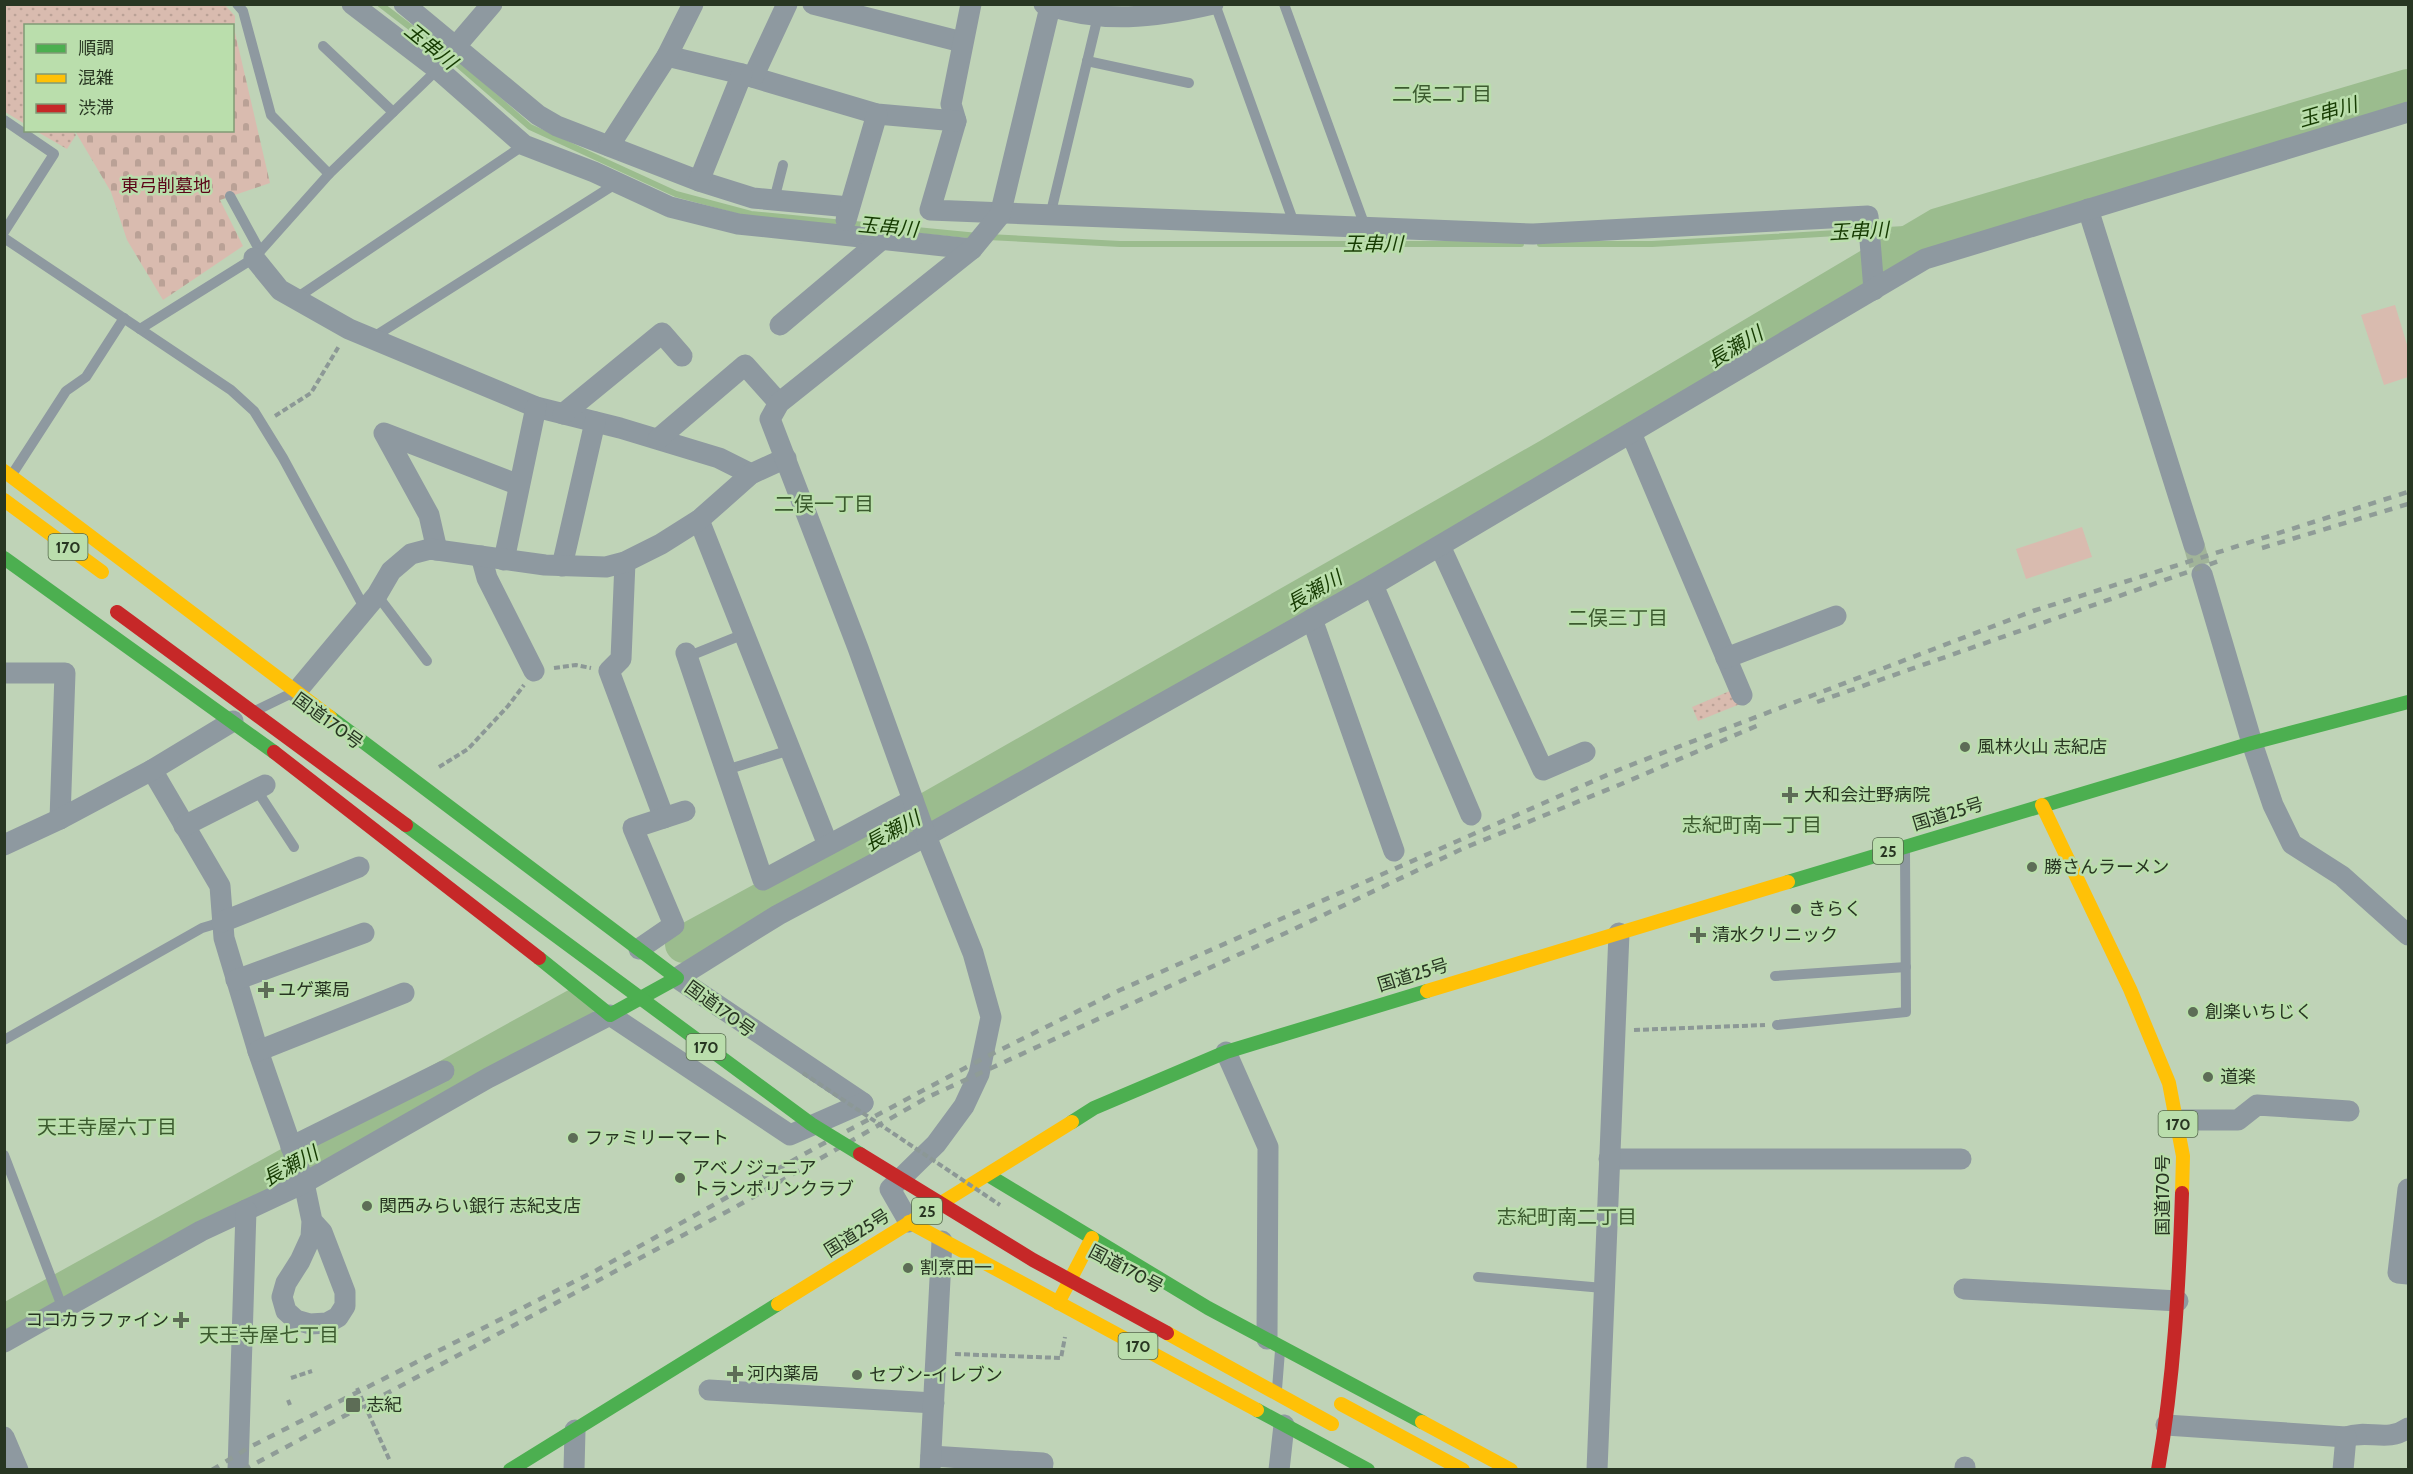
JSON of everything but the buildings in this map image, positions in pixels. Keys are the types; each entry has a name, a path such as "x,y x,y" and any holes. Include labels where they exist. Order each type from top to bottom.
{"highway":[{"path":"4,558 233,721 437,877 610,1015 674,987 639,950 8,473"},
{"name":"170","path":"4,500 113,580"},
{"name":"国道170号","path":"113,608 811,1124 1034,1260 1337,1427"},
{"name":"国道170号","path":"261,693 289,714"},
{"name":"国道25号","path":"510,1470 1094,1108 1226,1052 2042,805 2252,743 2409,702"},
{"name":"国道170号","path":"2042,805 2130,989 2169,1083 2178,1120 2183,1193 2178,1301 2166,1425 2158,1470"},
{"name":"国道170号","path":"652,982 674,987"},
{"path":"825,1108 855,1127"},
{"path":"904,1158 924,1170"},
{"path":"988,1175 1208,1308 1511,1470"},
{"path":"944,1182 973,1201"},
{"name":"170","path":"909,1222 1279,1422 1334,1461 1368,1470"},
{"path":"1058,1304 1092,1238"},
{"name":"国道170号","path":"1063,1256 1094,1272"},
{"path":"1269,1366 1290,1377"},
{"path":"1336,1401 1463,1470"}],"street":[{"path":"352,4 438,69 524,145 670,207 738,224 972,249"},
{"path":"404,4 538,115 557,126 699,181 753,198 849,207"},
{"path":"456,45 492,4"},
{"path":"609,146 667,56 693,4"},
{"path":"699,181 747,76 787,4"},
{"path":"813,4 963,42"},
{"path":"971,4 951,104 956,121 930,210 1000,215 1533,234 1868,216 1874,290"},
{"path":"909,1222 890,1189 936,1144 964,1106 979,1074 991,1017 973,953 926,836 770,419 779,403 972,249 1000,215 1047,6 1106,13 1170,14 1214,4"},
{"path":"667,56 747,76 877,114 956,121"},
{"path":"4,1342 201,1231 304,1183 488,1078 610,1015 790,1135 863,1103 674,987 778,915 926,836 1373,585 1925,259 2409,112"},
{"path":"842,236 877,114"},
{"path":"2088,209 2194,544"},
{"path":"780,324 881,240"},
{"path":"256,254 280,290 349,329 536,406 719,459 751,474"},
{"path":"563,414 662,333 682,356"},
{"path":"658,440 745,365 779,403"},
{"path":"504,560 536,406"},
{"path":"562,566 595,422"},
{"path":"436,550 429,515 384,433 519,485"},
{"path":"1632,433 1742,695"},
{"path":"296,692 371,602 391,571 411,554 430,549 562,566 606,567 625,562 661,544 699,520 751,474 786,458"},
{"path":"699,520 828,845"},
{"path":"1440,546 1543,770 1585,752"},
{"path":"481,556 487,578 534,671"},
{"path":"625,562 621,659 609,671 663,818"},
{"path":"2202,574 2252,743 2273,805 2292,844 2342,876 2409,934"},
{"path":"1373,585 1471,815"},
{"path":"1726,658 1836,616"},
{"path":"1312,619 1394,851"},
{"path":"687,655 763,880 913,800"},
{"path":"4,673 64,673 60,819"},
{"path":"4,845 60,819 152,770 233,721"},
{"path":"152,770 220,886 224,938 258,1051 304,1183 312,1221"},
{"path":"184,826 260,787"},
{"path":"639,950 674,925 633,828 685,811"},
{"path":"222,922 359,867"},
{"path":"236,980 363,933"},
{"path":"1597,1470 1619,933"},
{"path":"258,1051 404,993"},
{"path":"1226,1052 1268,1147 1274,1342"},
{"path":"291,1147 444,1071"},
{"path":"2178,1120 2238,1120 2257,1105 2349,1111"},
{"path":"1609,1159 1962,1159"},
{"path":"2409,1189 2398,1273 2409,1275"},
{"path":"238,1470 246,1210"},
{"path":"942,1241 931,1463 1043,1462 1042,1470"},
{"path":"1964,1289 2178,1301"},
{"path":"709,1390 934,1403"},
{"path":"1279,1422 1279,1470"},
{"path":"2166,1425 2346,1437 2356,1433 2397,1436 2409,1428"},
{"path":"574,1470 575,1430"},
{"path":"4,1437 18,1470"},
{"path":"2343,1470 2346,1437"}],"lane":[{"path":"237,4 243,11 270,116 329,174"},
{"path":"1214,4 1295,226"},
{"path":"1284,4 1366,229"},
{"path":"1050,216 1087,61 1106,13"},
{"path":"140,329 256,254 329,174 438,69 456,45"},
{"path":"323,46 393,112"},
{"path":"1087,61 1189,83"},
{"path":"4,120 54,154 4,232"},
{"path":"295,299 524,145"},
{"path":"774,200 783,165"},
{"path":"372,338 617,183"},
{"path":"230,196 256,254"},
{"path":"4,238 231,390 254,411 371,602 427,661"},
{"path":"8,473 66,391 86,377 124,318"},
{"path":"687,655 744,634"},
{"path":"233,721 296,692"},
{"path":"726,770 790,750"},
{"path":"260,787 294,847"},
{"path":"1777,1024 1906,1012 1905,846"},
{"path":"4,1040 202,928 222,922"},
{"path":"1775,976 1906,967"},
{"path":"4,1155 63,1309"},
{"path":"1478,1277 1603,1288"},
{"path":"1274,1342 1279,1422"}],"path":[{"path":"261,423 311,393 349,329"},
{"path":"432,772 468,749 508,706 534,671 576,665 609,671"},
{"path":"1614,1031 1777,1024"},
{"path":"802,1073 1000,1205"},
{"path":"936,1353 1061,1359 1066,1331"},
{"path":"291,1378 312,1371"},
{"path":"357,1388 390,1461"}],"green space":[{"path":"5,4 225,5 235,16 235,23 232,24 24,24 24,123 5,112"},
{"name":"東弓削墓地","path":"234,28 270,183 220,200 243,246 163,300 127,240 111,192 76,132 234,132"},
{"path":"38,132 74,132 76,135 67,149"},
{"path":"2395,305 2408,348 2408,377 2384,385 2361,315"},
{"path":"2082,527 2092,557 2026,579 2016,549"},
{"path":"1744,685 1750,700 1698,721 1692,707"}],"waterway":[{"name":"玉串川","path":"380,4 449,57 530,127 676,194 751,214 978,236"},
{"name":"長瀬川","path":"684,944 902,826 1550,457 1938,227 2408,88"},
{"name":"玉串川","path":"1540,244 1652,244 1938,227"},
{"name":"玉串川","path":"988,237 1120,244 1521,244"},
{"name":"長瀬川","path":"4,1324 575,1008"}],"tunnel":[{"path":"2194,545 2202,574"}],"railway":[{"path":"212,1470 248,1448 597,1270 817,1147 982,1059 1120,990 1623,768 2033,611 2408,492"},
{"path":"2262,548 2408,504"},
{"path":"1817,702 2222,560"},
{"path":"243,1470 732,1209 928,1097 1290,931 1464,848 1761,724"}],"traffic: fast":[{"path":"4,558 274,752"},
{"path":"1788,882 2252,743 2408,702"},
{"path":"330,717 677,978 610,1015 539,958"},
{"path":"406,825 811,1124 860,1154"},
{"path":"1072,1122 1094,1108 1226,1052 1427,991"},
{"path":"988,1175 1208,1308 1422,1422"},
{"path":"510,1470 778,1304"},
{"path":"1257,1410 1368,1470"}],"traffic: slow":[{"path":"4,471 330,717"},
{"path":"4,500 102,572"},
{"path":"2042,805 2130,989 2169,1083 2183,1156 2182,1193"},
{"path":"1427,991 1788,882"},
{"path":"778,1304 1072,1122"},
{"path":"909,1222 1257,1410"},
{"path":"1058,1303 1092,1238"},
{"path":"1167,1333 1332,1424"},
{"path":"1341,1404 1463,1470"},
{"path":"1422,1422 1511,1470"}],"traffic: jam":[{"path":"117,612 406,825"},
{"path":"274,752 539,958"},
{"path":"860,1154 1033,1260 1167,1333"},
{"path":"2158,1470 2175,1332 2182,1193"}],"place":[{"name":"風林火山 志紀店","path":"1965,747"},
{"name":"大和会辻野病院","path":"1790,795"},
{"name":"勝さんラーメン","path":"2032,867"},
{"name":"きらく","path":"1796,909"},
{"name":"清水クリニック","path":"1698,935"},
{"name":"ユゲ薬局","path":"266,990"},
{"name":"創楽いちじく","path":"2193,1012"},
{"name":"道楽","path":"2208,1077"},
{"name":"ファミリーマート","path":"573,1138"},
{"name":"アベノジュニア トランポリンクラブ","path":"680,1178"},
{"name":"関西みらい銀行 志紀支店","path":"367,1206"},
{"name":"割烹田一","path":"908,1268"},
{"name":"ココカラファイン","path":"181,1320"},
{"name":"河内薬局","path":"735,1374"},
{"name":"セブン-イレブン","path":"857,1375"},
{"name":"志紀","path":"353,1405"}],"district":[{"name":"二俣二丁目","path":"1442,94"},
{"name":"二俣一丁目","path":"824,504"},
{"name":"二俣三丁目","path":"1618,618"},
{"name":"志紀町南一丁目","path":"1752,825"},
{"name":"天王寺屋六丁目","path":"107,1127"},
{"name":"志紀町南二丁目","path":"1567,1217"},
{"name":"天王寺屋七丁目","path":"269,1335"}]}
